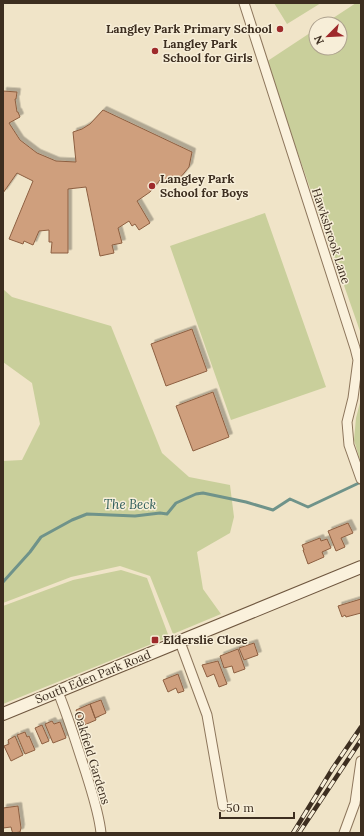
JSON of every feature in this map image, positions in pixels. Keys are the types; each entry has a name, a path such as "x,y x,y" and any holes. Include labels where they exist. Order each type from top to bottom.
{"main road":[{"name":"South Eden Park Road","path":"3,714 361,568"}],"street":[{"name":"Hawksbrook Lane","path":"244,3 358,360 353,398 347,422 349,445 361,479"},
{"path":"180,642 207,715 223,806"},
{"name":"Oakfield Gardens","path":"58,692 76,743 100,823 101,833"},
{"path":"344,833 355,803 361,761"}],"green space":[{"path":"274,3 321,3 287,24"},
{"path":"356,3 361,3 361,334 266,62 308,34 308,56 348,56 348,16 336,16"},
{"path":"265,213 326,387 231,420 170,246"},
{"path":"3,289 12,297 111,326 162,453 189,477 230,485 234,517 230,533 197,552 203,589 221,614 173,634 150,576 120,566 71,577 3,603 3,461 22,460 40,424 32,383 3,362"},
{"path":"361,399 361,464 354,440 356,418"},
{"path":"121,570 147,578 169,637 3,704 3,606 73,580"}],"building":[{"path":"3,91 17,92 15,99 17,112 20,117 9,123 20,140 37,153 56,161 76,162 73,132 90,124 103,110 192,152 189,167 180,178 170,183 161,179 150,192 137,201 150,223 139,230 135,224 132,226 129,221 118,228 122,243 112,245 114,253 100,256 86,187 68,189 68,253 51,253 52,242 49,242 49,230 39,231 33,245 24,241 23,244 9,239 33,181 17,173 3,193"},
{"path":"192,329 207,371 166,386 151,344"},
{"path":"213,392 229,437 193,451 176,406"},
{"path":"348,523 353,533 341,538 345,547 336,551 328,531"},
{"path":"320,538 321,541 327,539 331,548 322,552 324,557 308,564 302,545"},
{"path":"361,599 361,613 346,617 345,615 342,617 338,606"},
{"path":"254,643 258,655 244,660 239,648"},
{"path":"238,649 245,669 234,673 232,666 224,668 220,656"},
{"path":"218,661 227,684 219,687 214,674 207,677 202,665"},
{"path":"178,674 184,691 178,693 176,688 168,692 163,680"},
{"path":"101,700 106,713 95,718 90,704"},
{"path":"90,704 96,720 82,726 76,710"},
{"path":"52,721 54,724 60,722 66,738 53,743 45,724"},
{"path":"42,725 49,741 42,744 35,728"},
{"path":"25,732 27,737 29,736 35,750 25,754 17,735"},
{"path":"15,736 23,755 11,761 4,746 9,744 8,740"},
{"path":"18,806 21,828 20,832 13,833 11,827 3,828 3,808"}],"waterway":[{"name":"The Beck","path":"3,582 30,552 41,537 72,520 87,514 135,516 160,513 167,514 176,503 196,494 203,493 246,502 273,510 290,499 308,507 361,482"}],"railway":[{"path":"293,833 333,768 361,727"},
{"path":"299,833 361,740"}],"place":[{"name":"Langley Park Primary School","path":"280,29"},
{"name":"Langley Park School for Girls","path":"155,51"},
{"name":"Langley Park School for Boys","path":"152,186"},
{"name":"Elderslie Close","path":"155,640"}]}
